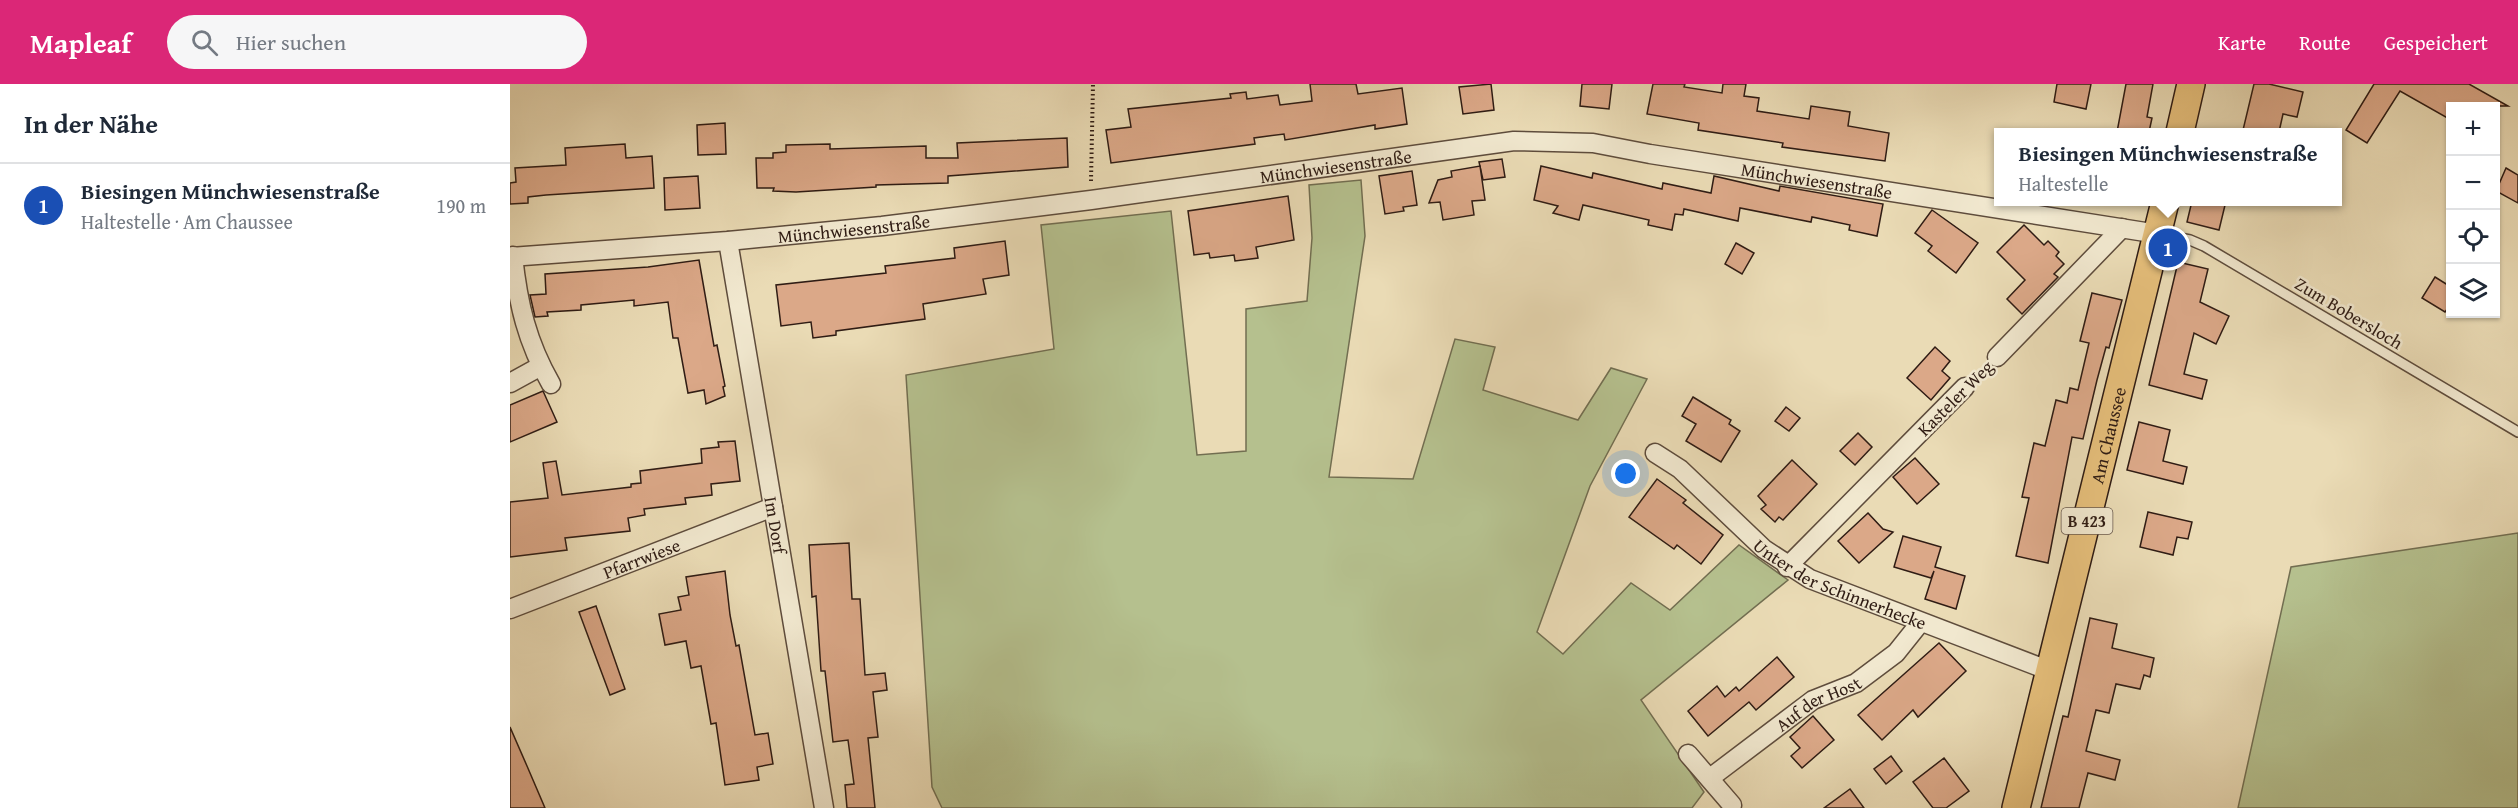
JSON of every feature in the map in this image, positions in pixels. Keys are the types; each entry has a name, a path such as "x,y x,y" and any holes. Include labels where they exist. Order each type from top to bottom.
{"main road":[{"path":"2181,128 2190,84"},
{"name":"Am Chaussee","path":"2016,808 2164,206"}],"street":[{"name":"Münchwiesenstraße","path":"511,256 728,241 1091,200 1514,141 1593,143 2158,234"},
{"name":"Kasteler Weg","path":"1997,357 2121,228"},
{"name":"Im Dorf","path":"728,241 824,808"},
{"path":"511,256 522,320 551,384"},
{"path":"510,383 541,366"},
{"name":"Kasteler Weg","path":"1787,567 1965,387"},
{"name":"Unter der Schinnerhecke","path":"1655,453 1680,470 1764,549 1787,567 1810,579 1920,623 2050,671"},
{"name":"Pfarrwiese","path":"510,609 773,507"},
{"name":"Auf der Host","path":"1710,778 1813,700 1856,683 1896,653 1920,623"},
{"path":"1688,754 1732,805"}],"lane":[{"name":"Zum Bobersloch","path":"2158,234 2190,240 2204,246 2518,432"}],"path":[{"path":"1091,200 1093,84"}],"green space":[{"path":"1361,180 1365,236 1329,477 1413,479 1455,339 1495,347 1483,390 1578,420 1611,368 1647,379 1590,486 1537,632 1563,654 1631,583 1670,610 1739,545 1788,580 1641,700 1704,792 1692,808 942,808 932,787 906,375 1054,349 1041,225 1171,211 1197,455 1246,451 1246,309 1307,301 1312,238 1309,185"},
{"path":"2518,533 2518,808 2238,808 2291,567"}],"building":[{"path":"1310,84 1356,84 1358,94 1402,88 1407,124 1375,129 1375,125 1285,140 1284,134 1254,138 1255,144 1111,163 1106,130 1131,127 1128,109 1231,98 1230,94 1246,92 1247,99 1278,95 1280,105 1312,101"},
{"path":"1491,84 1494,110 1463,114 1459,87"},
{"path":"1582,84 1612,84 1609,109 1580,106"},
{"path":"1653,84 1685,84 1684,87 1722,93 1723,84 1746,84 1744,96 1759,98 1757,111 1809,119 1811,106 1850,112 1848,126 1889,133 1885,161 1782,147 1783,143 1698,130 1699,123 1647,114"},
{"path":"2057,84 2091,84 2086,109 2054,102"},
{"path":"2126,84 2153,84 2147,117 2152,118 2150,128 2118,128"},
{"path":"2254,84 2269,84 2303,92 2297,117 2283,114 2280,128 2243,128"},
{"path":"2374,84 2469,84 2508,106 2500,106 2500,102 2446,102 2446,117 2400,91 2367,143 2346,130"},
{"path":"725,123 726,154 698,155 697,125"},
{"path":"1067,138 1068,167 948,176 948,183 876,185 876,187 796,192 757,188 756,158 773,158 773,153 786,152 786,145 830,144 830,149 926,146 926,158 958,158 957,143"},
{"path":"625,144 626,158 652,156 654,188 528,197 528,203 510,204 510,183 516,182 515,168 566,165 565,148"},
{"path":"1502,159 1505,177 1483,180 1479,162"},
{"path":"1480,166 1485,200 1472,201 1474,215 1443,220 1440,202 1429,203 1438,180 1452,177 1451,171"},
{"path":"1541,166 1592,178 1593,173 1662,189 1663,183 1711,193 1714,176 1779,191 1780,186 1883,204 1877,236 1849,230 1850,225 1812,217 1811,222 1740,208 1738,221 1684,209 1683,215 1675,214 1672,230 1648,225 1649,220 1583,205 1579,220 1553,213 1558,206 1534,200"},
{"path":"2506,168 2518,175 2518,203 2500,193 2500,182"},
{"path":"1412,171 1417,205 1403,207 1404,211 1385,214 1379,176"},
{"path":"698,176 700,208 665,210 664,178"},
{"path":"1288,196 1294,240 1256,247 1258,258 1235,261 1234,255 1210,258 1209,253 1194,255 1188,211"},
{"path":"2191,206 2225,206 2219,230 2187,222"},
{"path":"1932,210 1978,243 1956,273 1928,251 1932,246 1915,233"},
{"path":"2024,225 2044,245 2048,241 2059,252 2056,256 2064,264 2054,274 2058,277 2022,314 2007,299 2025,280 1997,252"},
{"path":"1005,241 1009,275 983,279 986,294 923,304 925,319 836,331 836,335 813,338 811,322 781,326 776,285 886,273 885,266 955,258 954,248"},
{"path":"1736,243 1754,253 1742,274 1725,264"},
{"path":"699,260 714,346 717,345 725,386 723,387 725,396 706,404 704,390 688,393 678,338 673,338 668,302 634,306 634,300 581,305 581,310 547,312 548,316 535,317 530,295 546,294 545,274 648,267"},
{"path":"2178,262 2208,269 2200,302 2229,316 2216,344 2194,333 2184,374 2207,380 2202,399 2149,385"},
{"path":"2435,277 2446,284 2445,312 2422,298"},
{"path":"2092,293 2122,300 2109,348 2106,347 2083,439 2072,437 2048,563 2016,556 2029,498 2022,497 2034,443 2045,446 2056,400 2067,403 2070,388 2078,390 2089,343 2080,341"},
{"path":"1935,347 1950,361 1942,371 1950,378 1931,400 1907,378"},
{"path":"543,391 557,422 510,442 510,405"},
{"path":"1693,397 1731,420 1729,424 1740,431 1721,462 1686,441 1696,424 1682,416"},
{"path":"1786,407 1800,418 1789,431 1775,421"},
{"path":"2139,422 2170,430 2163,461 2187,467 2183,484 2127,470"},
{"path":"1858,433 1872,447 1855,465 1840,451"},
{"path":"735,441 740,481 711,484 712,495 685,498 686,504 644,509 645,515 628,518 630,531 565,538 567,550 510,557 510,502 548,498 543,463 556,461 562,495 631,487 631,484 641,483 640,471 702,463 701,449 719,447 718,442"},
{"path":"1915,458 1939,484 1917,504 1893,477"},
{"path":"1792,460 1817,484 1783,520 1779,517 1775,522 1761,509 1766,505 1758,496"},
{"path":"1657,479 1686,500 1683,503 1723,535 1701,564 1677,545 1674,549 1629,517"},
{"path":"2148,512 2192,522 2188,539 2177,537 2173,555 2140,547"},
{"path":"1868,513 1883,529 1893,532 1859,563 1838,541"},
{"path":"1903,536 1941,547 1935,567 1965,576 1956,609 1925,599 1934,571 1931,578 1894,567"},
{"path":"849,543 852,599 860,599 865,675 885,673 887,690 873,692 878,737 868,738 875,808 847,808 845,785 854,784 848,740 833,742 825,671 821,671 816,596 812,597 809,545"},
{"path":"725,571 730,615 736,646 739,645 755,735 768,733 773,764 757,767 759,780 725,785 716,723 711,724 701,666 691,668 686,641 665,645 659,614 681,610 678,597 689,595 686,577"},
{"path":"596,606 625,689 610,695 579,612"},
{"path":"2090,618 2117,624 2112,648 2154,658 2150,677 2144,675 2140,689 2116,684 2109,713 2096,710 2086,751 2120,760 2115,780 2088,773 2079,808 2041,808 2063,716 2068,717"},
{"path":"1939,643 1966,671 1918,717 1913,710 1882,740 1858,715"},
{"path":"1777,657 1794,677 1756,710 1749,702 1708,736 1688,711 1717,686 1725,697 1736,687 1739,691"},
{"path":"1813,716 1834,740 1802,768 1791,756 1800,748 1790,737"},
{"path":"510,727 527,766 545,808 510,808"},
{"path":"1891,756 1902,771 1886,784 1874,769"},
{"path":"1944,758 1969,791 1946,808 1933,808 1913,782"},
{"path":"1850,789 1864,808 1824,808"}],"place":[{"name":"Biesingen Münchwiesenstraße","path":"2168,248"}]}
